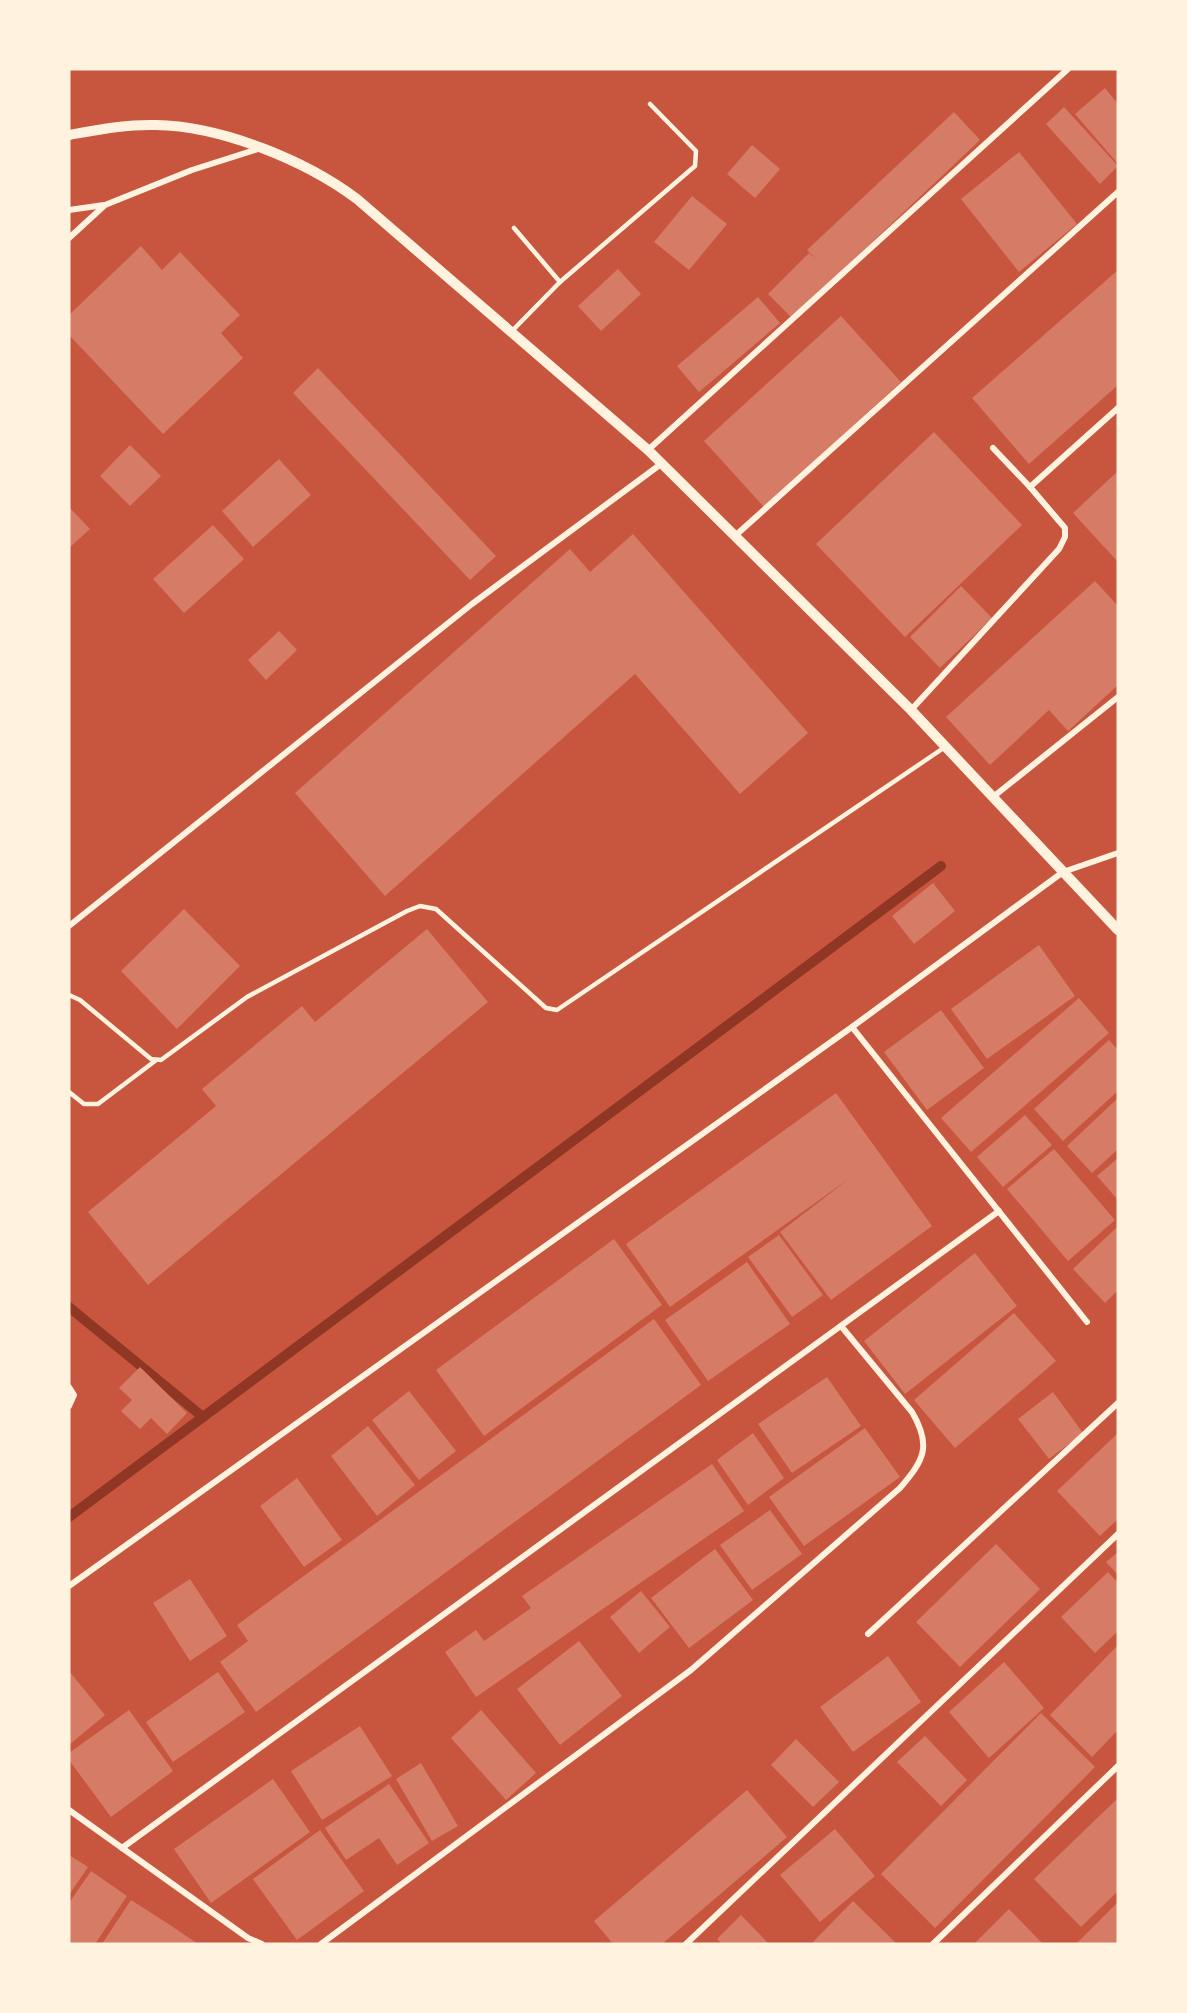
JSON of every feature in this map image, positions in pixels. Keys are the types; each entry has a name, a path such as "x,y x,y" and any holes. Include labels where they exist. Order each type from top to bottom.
{"street":[{"path":"648,450 1068,69"},
{"path":"69,135 156,125 190,129 260,148 322,175 357,198 648,450 911,710 1118,930"},
{"path":"69,210 105,205 192,170 260,148"},
{"path":"736,535 1118,192"},
{"path":"69,238 105,205"},
{"path":"1030,487 1118,408"},
{"path":"911,710 1063,542 1066,531 1062,522 993,448"},
{"path":"69,926 472,604 661,464"},
{"path":"993,796 1118,697"},
{"path":"69,1586 852,1027 1064,872 1118,853"},
{"path":"852,1027 1087,1322"},
{"path":"122,1848 999,1211"},
{"path":"321,1944 690,1670 900,1488 915,1471 923,1452 921,1428 912,1412 841,1326"},
{"path":"69,1387 74,1395 69,1406"},
{"path":"868,1634 1118,1403"},
{"path":"686,1944 1118,1534"},
{"path":"933,1944 1118,1766"},
{"path":"69,1809 249,1938 262,1944"}],"lane":[{"path":"512,331 560,282 695,166 696,151 650,104"},
{"path":"514,228 560,282"},
{"path":"69,1092 84,1104 98,1104 156,1060 170,1054 247,997 420,906 436,909 546,1008 561,1009 945,746"},
{"path":"69,995 80,1000 156,1060"}],"building":[{"path":"1105,88 1118,104 1118,164 1075,114"},
{"path":"1064,107 1118,166 1100,184 1046,124"},
{"path":"954,112 980,140 792,318 768,294 809,253 819,262 807,250"},
{"path":"752,145 780,169 755,198 727,174"},
{"path":"1019,152 1077,224 1019,272 961,199"},
{"path":"692,196 727,224 689,270 654,242"},
{"path":"141,246 162,270 180,252 240,315 221,333 243,358 163,434 69,335 69,315"},
{"path":"618,269 641,294 601,331 578,306"},
{"path":"1118,270 1118,385 1029,464 972,398"},
{"path":"758,297 780,323 699,392 677,366"},
{"path":"841,316 901,382 764,507 704,441"},
{"path":"318,368 496,556 470,580 293,393"},
{"path":"934,432 1022,525 905,637 816,544"},
{"path":"130,445 161,476 130,506 100,476"},
{"path":"279,459 311,495 253,547 222,511"},
{"path":"1118,471 1118,562 1073,513"},
{"path":"69,507 90,529 69,548"},
{"path":"213,525 244,559 184,613 153,579"},
{"path":"633,534 808,733 740,794 635,674 385,896 295,793 570,549 590,572"},
{"path":"1095,581 1118,606 1118,685 1068,731 1049,710 990,765 946,717"},
{"path":"961,586 992,618 940,668 910,637"},
{"path":"279,631 297,650 266,680 248,660"},
{"path":"933,883 955,911 914,944 892,916"},
{"path":"184,909 240,966 177,1029 121,971"},
{"path":"427,929 488,1002 148,1285 88,1212 216,1106 202,1089 302,1006 315,1022"},
{"path":"1039,945 1075,996 987,1059 951,1009"},
{"path":"1079,998 1109,1033 971,1152 941,1118"},
{"path":"941,1010 984,1068 927,1110 884,1052"},
{"path":"1109,1040 1118,1050 1118,1091 1063,1141 1034,1109"},
{"path":"836,1093 932,1226 831,1300 780,1232 850,1178 670,1307 626,1244"},
{"path":"1118,1098 1118,1149 1092,1173 1067,1146"},
{"path":"1025,1115 1052,1145 1003,1187 977,1157"},
{"path":"1054,1149 1115,1220 1068,1261 1007,1189"},
{"path":"1118,1158 1118,1200 1097,1176"},
{"path":"1118,1226 1118,1290 1105,1303 1073,1269"},
{"path":"779,1235 823,1295 792,1317 748,1257"},
{"path":"614,1239 662,1305 484,1436 436,1370"},
{"path":"975,1253 1017,1306 905,1394 864,1341"},
{"path":"747,1262 790,1324 708,1381 665,1320"},
{"path":"1014,1313 1056,1361 955,1448 914,1400"},
{"path":"654,1319 701,1385 256,1712 220,1662 248,1641 237,1625"},
{"path":"140,1367 187,1413 167,1434 151,1418 140,1429 121,1411 132,1400 119,1388"},
{"path":"827,1377 861,1426 792,1473 758,1424"},
{"path":"409,1391 456,1451 419,1480 372,1420"},
{"path":"1053,1392 1083,1433 1049,1459 1018,1419"},
{"path":"368,1426 415,1485 377,1516 331,1456"},
{"path":"865,1428 900,1477 804,1546 769,1497"},
{"path":"753,1433 784,1478 748,1505 717,1460"},
{"path":"1118,1433 1118,1519 1100,1536 1057,1491"},
{"path":"712,1464 744,1511 476,1697 445,1652 476,1630 484,1641 531,1608 522,1596"},
{"path":"297,1478 342,1540 304,1567 260,1506"},
{"path":"770,1510 802,1554 752,1590 720,1545"},
{"path":"996,1544 1040,1589 960,1667 916,1622"},
{"path":"715,1549 753,1600 689,1648 651,1598"},
{"path":"1118,1552 1118,1575 1106,1562"},
{"path":"1108,1572 1118,1583 1118,1631 1095,1653 1061,1617"},
{"path":"190,1579 227,1636 190,1661 153,1603"},
{"path":"641,1591 670,1627 639,1653 610,1617"},
{"path":"579,1641 622,1696 560,1745 517,1689"},
{"path":"1118,1645 1118,1730 1092,1757 1050,1715"},
{"path":"888,1656 921,1702 853,1752 820,1707"},
{"path":"1004,1662 1044,1708 989,1758 949,1712"},
{"path":"69,1671 105,1715 69,1745"},
{"path":"218,1672 245,1712 173,1762 146,1722"},
{"path":"129,1710 173,1771 111,1817 69,1760 69,1753"},
{"path":"481,1710 536,1773 506,1800 451,1738"},
{"path":"1041,1713 1095,1767 935,1928 881,1874"},
{"path":"360,1726 392,1776 322,1820 291,1771"},
{"path":"925,1736 967,1780 941,1806 897,1762"},
{"path":"796,1739 839,1782 813,1807 771,1765"},
{"path":"421,1763 458,1826 432,1841 396,1779"},
{"path":"273,1779 310,1832 211,1903 174,1849"},
{"path":"389,1784 429,1843 397,1865 379,1838 346,1860 325,1828"},
{"path":"747,1790 787,1837 662,1944 613,1944 594,1921"},
{"path":"1118,1798 1118,1891 1081,1927 1034,1879"},
{"path":"835,1829 875,1876 820,1922 780,1875"},
{"path":"320,1830 364,1891 297,1940 253,1879"},
{"path":"69,1855 88,1867 69,1895"},
{"path":"91,1871 127,1896 95,1944 69,1944 69,1903"},
{"path":"131,1900 170,1925 198,1944 102,1944"},
{"path":"853,1901 897,1944 811,1944"},
{"path":"1118,1902 1118,1944 1076,1944"},
{"path":"1009,1909 1043,1944 974,1944"},
{"path":"741,1915 769,1944 722,1944 717,1939"}],"waterway":[{"path":"69,1517 941,866"},
{"path":"69,1307 203,1417"}]}
